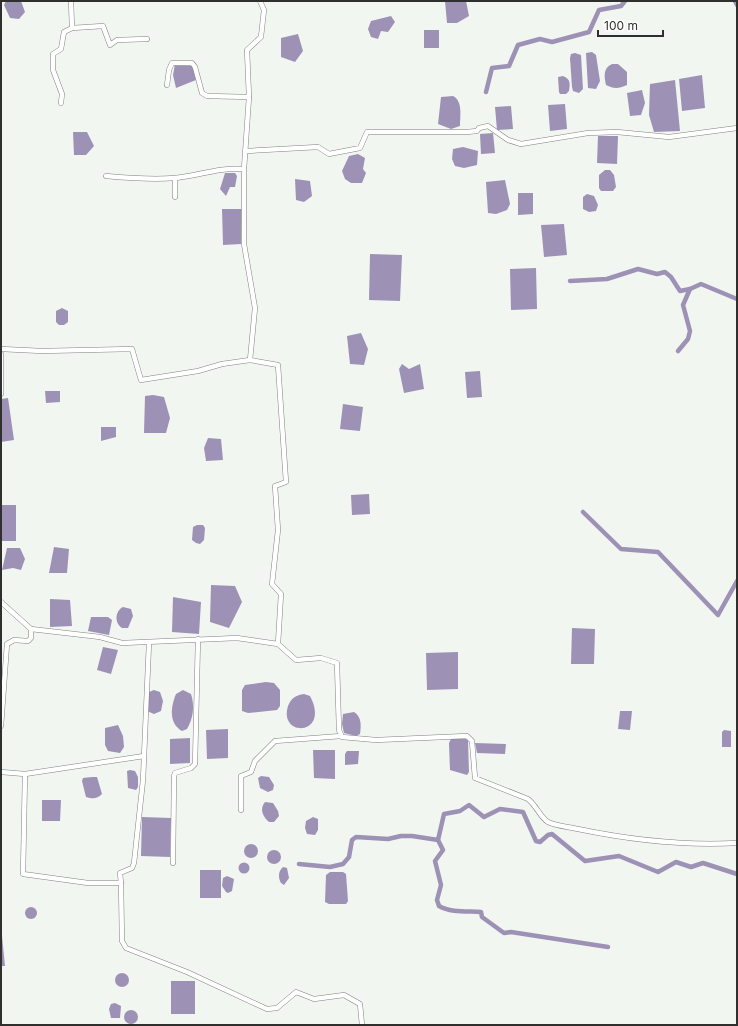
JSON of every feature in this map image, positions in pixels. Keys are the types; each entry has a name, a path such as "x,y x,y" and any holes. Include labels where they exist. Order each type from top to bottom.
{"street":[{"path":"71,1 72,28"},
{"path":"250,360 255,308 244,244 244,169 249,97 247,50 262,37 264,10 260,1"},
{"path":"61,104 62,94 54,70 53,54 61,49 64,32 72,28 103,26 110,45 117,40 147,39"},
{"path":"167,84 169,70 172,63 192,63 195,67 202,93 207,96 249,97"},
{"path":"246,151 318,147 328,154 360,148 366,132 467,132 477,131 479,128 488,126 508,140 521,144 588,133 617,132 669,137 737,128"},
{"path":"106,176 141,179 174,178 220,169 244,169"},
{"path":"174,178 175,197"},
{"path":"1,349 42,351 132,349 141,380 198,371 222,364 250,360 278,365 286,482 276,486 278,530 272,584 281,594 278,644"},
{"path":"1,354 1,394"},
{"path":"1,602 31,629 100,637 122,643 236,638 278,644 296,660 321,658 337,663 341,736"},
{"path":"1,726 7,644 14,640 28,641 31,638 31,629"},
{"path":"173,863 174,776 175,773 193,767 195,764 198,639"},
{"path":"149,643 144,756 134,863 132,868 120,873 122,941 126,948 187,972 267,1009 277,1008 296,992 314,999 347,995 360,1004 362,1025"},
{"path":"241,810 241,776 251,772 255,761 275,741 341,736 376,740 467,736 472,741 475,778 528,799 548,822 620,838 675,843 737,843"},
{"path":"1,772 25,774 144,756"},
{"path":"25,774 23,874 88,883 121,883"}],"shaded area":[{"path":"6,1 21,1 25,12 19,19 10,18 4,5"},
{"path":"445,1 466,1 469,16 457,23 447,23"},
{"path":"391,16 395,22 388,32 381,31 378,39 371,37 368,29 371,21"},
{"path":"424,30 439,30 439,48 424,48"},
{"path":"298,34 303,51 295,62 281,57 281,38"},
{"path":"592,52 596,55 600,81 596,89 588,88 586,53"},
{"path":"575,53 581,55 583,89 579,93 573,91 572,87 570,58 571,54"},
{"path":"175,64 192,66 196,80 176,88 173,75"},
{"path":"612,64 618,64 627,72 627,85 616,88 606,85 605,73 607,68"},
{"path":"702,75 705,108 682,111 679,79"},
{"path":"563,76 569,80 569,91 566,94 560,94 558,77"},
{"path":"675,80 680,131 654,132 649,115 650,84"},
{"path":"642,90 645,103 641,115 630,116 627,93"},
{"path":"453,96 460,105 460,126 451,129 438,124 441,97"},
{"path":"565,104 567,129 550,131 548,105"},
{"path":"511,106 513,129 497,130 495,107"},
{"path":"73,132 87,132 94,146 86,155 74,155"},
{"path":"493,133 495,153 481,154 480,134"},
{"path":"598,136 618,136 617,164 597,163"},
{"path":"463,147 478,151 477,165 464,168 455,166 452,159 453,149"},
{"path":"358,154 365,158 363,169 366,173 362,183 351,183 345,179 342,171 349,156"},
{"path":"605,170 610,170 614,175 616,187 613,191 601,191 599,188 599,175"},
{"path":"225,173 235,173 237,176 235,187 230,187 226,196 220,189"},
{"path":"295,179 310,181 312,196 304,202 296,200"},
{"path":"505,180 510,204 507,210 496,214 488,213 486,182"},
{"path":"518,193 533,193 533,214 518,215"},
{"path":"587,194 594,196 598,205 596,211 589,212 583,209 583,197"},
{"path":"222,209 242,209 241,244 223,245"},
{"path":"564,224 567,255 544,257 541,225"},
{"path":"370,254 402,255 400,301 369,300"},
{"path":"536,268 537,309 511,310 510,269"},
{"path":"62,308 68,311 68,322 64,325 59,325 56,322 56,311"},
{"path":"361,333 368,349 364,365 350,364 347,336"},
{"path":"402,364 409,369 420,364 424,389 404,393 399,369"},
{"path":"480,371 482,397 467,398 465,372"},
{"path":"45,391 60,391 60,402 46,403"},
{"path":"153,395 164,397 170,418 166,433 144,433 145,396"},
{"path":"8,398 14,440 1,442 1,399"},
{"path":"343,404 363,407 360,431 340,429"},
{"path":"101,427 116,427 116,437 101,441"},
{"path":"208,438 221,439 223,460 206,461 204,448"},
{"path":"369,494 370,514 352,515 351,495"},
{"path":"1,505 16,505 16,541 1,541"},
{"path":"203,525 205,528 204,540 200,544 192,540 193,527"},
{"path":"54,547 69,549 67,573 49,573"},
{"path":"7,548 20,548 25,559 21,570 13,568 2,570"},
{"path":"211,585 235,586 242,602 229,628 210,622"},
{"path":"173,597 201,602 199,634 172,632"},
{"path":"50,599 70,600 72,626 50,627"},
{"path":"123,607 131,609 133,616 128,628 122,628 119,626 116,617 118,611"},
{"path":"91,617 108,617 112,620 109,635 88,631"},
{"path":"572,628 595,629 594,664 571,664"},
{"path":"103,647 118,650 111,674 97,670"},
{"path":"458,652 458,689 427,690 426,653"},
{"path":"266,682 274,683 280,690 280,706 277,710 248,713 242,711 242,690 245,685"},
{"path":"154,690 160,692 163,701 161,711 154,714 147,711 149,692"},
{"path":"183,690 191,694 193,708 189,725 187,729 182,731 174,724 172,709 176,694"},
{"path":"304,694 310,696 315,709 314,719 310,725 303,728 290,724 287,716 288,706 294,697"},
{"path":"620,711 632,711 630,730 618,729"},
{"path":"354,712 360,719 361,725 360,734 356,736 344,733 342,724 343,714"},
{"path":"118,725 123,736 124,747 120,753 108,751 105,745 105,728"},
{"path":"228,729 228,758 207,759 206,730"},
{"path":"724,730 731,731 731,747 722,747 722,732"},
{"path":"190,738 190,763 170,764 170,739"},
{"path":"451,739 466,739 468,741 469,772 467,775 450,770 449,743"},
{"path":"475,743 506,744 505,754 477,753"},
{"path":"313,750 335,750 335,779 314,778"},
{"path":"347,751 359,751 358,764 345,765 345,754"},
{"path":"127,771 135,771 138,777 138,787 136,790 128,788"},
{"path":"261,776 269,777 274,785 273,790 268,792 260,788 258,778"},
{"path":"97,777 102,794 95,798 86,797 82,781 83,778"},
{"path":"42,800 61,800 60,821 42,821"},
{"path":"265,802 273,803 278,811 279,816 274,822 269,822 265,818 262,807"},
{"path":"142,817 171,818 170,857 141,856"},
{"path":"313,817 318,819 318,830 315,835 307,834 305,828 306,821"},
{"path":"248,844 254,844 258,848 258,854 254,858 248,858 244,854 244,848"},
{"path":"271,850 277,850 281,854 281,860 277,864 271,864 267,860 267,854"},
{"path":"244,862 248,864 250,868 248,872 244,874 240,872 238,868 240,864"},
{"path":"283,867 287,868 289,878 284,885 279,879 280,870"},
{"path":"200,870 221,870 221,898 200,898"},
{"path":"330,872 343,872 346,874 348,901 346,904 329,904 325,902 326,875"},
{"path":"227,876 234,879 232,891 228,893 222,886 223,878"},
{"path":"31,907 35,909 37,913 35,917 31,919 27,917 25,913 27,909"},
{"path":"1,926 5,966 1,966"},
{"path":"122,973 127,975 129,980 127,985 122,987 117,985 115,980 117,975"},
{"path":"171,981 195,981 195,1014 171,1014"},
{"path":"115,1003 121,1006 120,1018 111,1018 109,1009 111,1004"},
{"path":"128,1010 134,1010 138,1014 138,1020 134,1024 128,1024 124,1020 124,1014"}],"waterway":[{"path":"486,92 492,68 509,66 518,45 540,39 552,42 589,32 599,10 621,6 625,1"},
{"path":"735,1 737,5"},
{"path":"570,281 607,279 638,269 657,274 665,272 671,277 680,291 690,289 701,284 737,299"},
{"path":"678,351 688,339 690,331 683,305 690,289"},
{"path":"583,512 621,549 658,552 718,615 737,581"},
{"path":"299,864 330,867 343,864 349,857 352,840 356,837 388,839 401,836 412,836 438,840 444,814 460,811 469,805 484,817 500,809 523,812 536,841 540,842 548,835 552,834 585,861 619,856 658,872 676,862 691,867 703,863 737,874"},
{"path":"438,840 443,850 435,861 441,885 437,900 439,906 454,911 481,912 482,917 504,933 511,932 608,947"}]}
